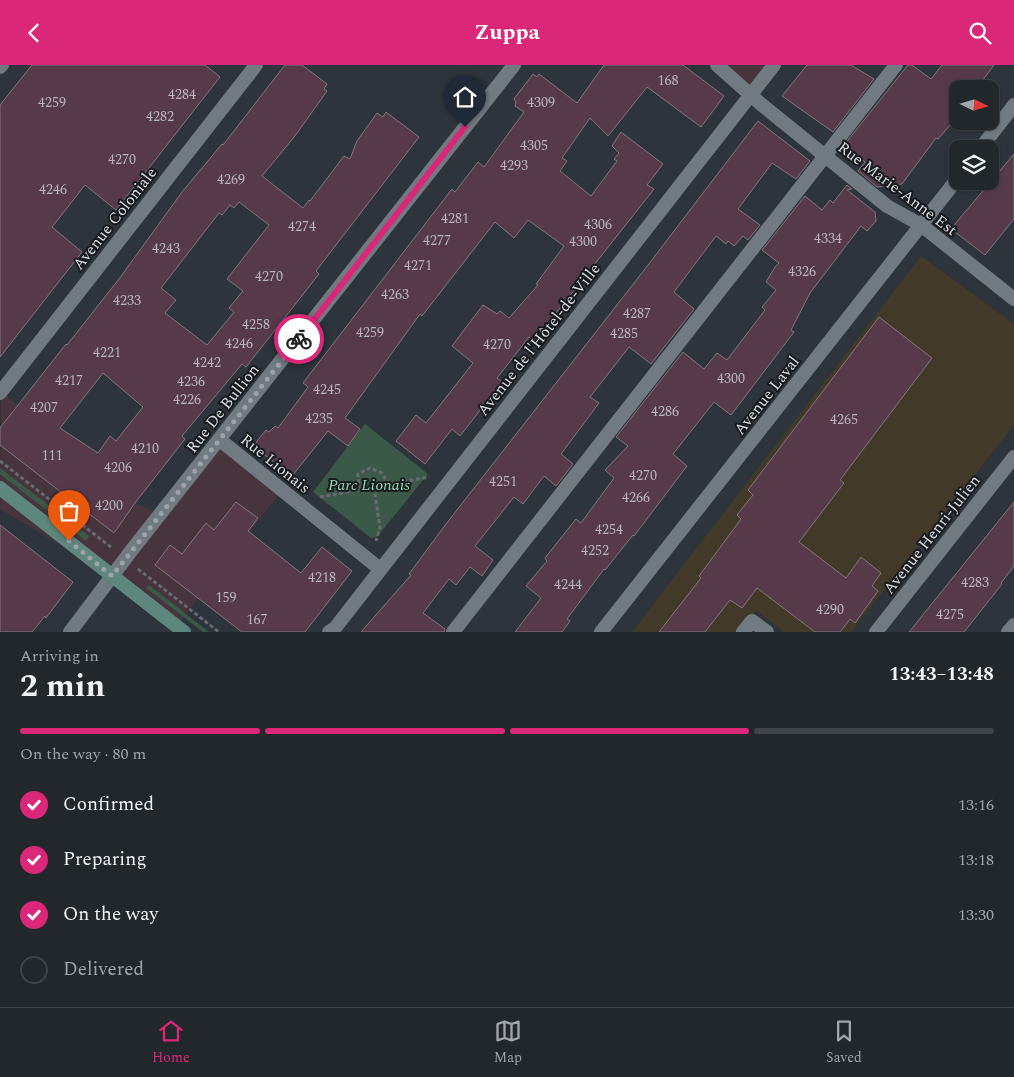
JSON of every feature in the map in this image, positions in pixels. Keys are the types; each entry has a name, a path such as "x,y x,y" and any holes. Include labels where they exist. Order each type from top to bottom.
{"main road":[{"path":"0,487 184,632"}],"street":[{"name":"Avenue Coloniale","path":"0,393 256,65"},
{"name":"Rue De Bullion","path":"70,632 514,65"},
{"name":"Rue Marie-Anne Est","path":"717,65 750,95 887,206 921,225 1012,293"},
{"name":"Avenue de l'Hôtel-de-Ville","path":"329,632 335,628 774,65"},
{"path":"453,632 896,65"},
{"path":"987,140 1014,105"},
{"name":"Avenue Laval","path":"601,632 949,189"},
{"name":"Rue Lionais","path":"220,440 380,569"},
{"name":"Avenue Henri-Julien","path":"876,632 1014,457"},
{"path":"743,632 752,621 767,632"},
{"path":"1008,632 1014,625"}],"path":[{"path":"0,461 219,632"},
{"path":"359,490 358,474 370,468 382,473 388,484"},
{"path":"315,498 432,476"},
{"path":"374,487 380,528 376,542"}],"shaded area":[{"path":"712,65 774,65 750,95"},
{"path":"921,256 1014,324 1014,425 851,632 784,632 756,610 738,632 632,632"},
{"path":"1,391 135,503 164,516 221,442 283,489 178,624 112,576 0,509"}],"green space":[{"name":"Parc Lionais","path":"365,424 428,474 377,537 371,538 313,492"},
{"path":"0,468 89,536 86,541 0,474"},
{"path":"149,585 209,632 203,632 146,588"}],"building":[{"path":"32,65 205,65 220,77 116,210 85,185 52,227 82,252 0,357 0,105"},
{"path":"285,65 302,65 327,84 324,89 327,91 295,136 262,176 303,208 344,156 350,159 357,141 377,113 383,117 386,112 419,137 316,271 319,274 246,367 242,364 182,436 185,439 114,533 0,445 0,428 119,279 182,192 223,145","holes":["239,202 269,225 227,279 243,291 229,308 234,312 207,345 165,313 176,300 161,288 219,213 222,215 230,205 234,208","103,373 143,407 116,441 110,436 98,453 60,428"]},
{"path":"604,65 683,65 724,96 701,127 647,87 608,136 590,118 562,158 567,161 560,171 591,196 617,161 614,159 619,153 612,146 621,132 663,164 647,185 654,189 534,341 529,337 497,378 502,382 460,436 452,429 425,464 396,441 416,415 426,423 473,363 452,346 483,305 497,314 500,311 509,318 538,285 536,284 564,246 528,220 514,238 495,222 422,316 420,314 345,418 360,429 348,446 328,431 292,476 253,446 266,430 269,432 275,426 278,428 308,387 303,383 452,189 455,192 478,162 484,167 524,112 515,106 516,102 514,99 533,74 537,77 539,74 577,103"},
{"path":"807,65 851,65 874,79 833,132 782,96"},
{"path":"908,65 912,65 931,79 942,65 994,65 983,80 949,80 949,126 938,139 936,138 902,184 877,187 858,171 865,162 844,145"},
{"path":"758,121 810,161 796,179 772,163 738,209 760,225 748,240 743,236 734,246 728,241 726,244 716,236 674,292 694,309 651,364 629,347 590,397 599,403 561,454 573,464 556,486 544,476 523,504 514,497 475,546 493,560 482,576 470,567 456,585 449,579 423,613 445,629 444,632 361,632 411,575 409,574 446,524"},
{"path":"1014,154 1014,219 985,255 955,232 955,224 984,190 999,190 999,172"},
{"path":"847,185 852,189 847,190 875,212 876,221 867,231 861,226 810,293 791,330 794,332 731,415 714,402 673,454 687,466 634,536 604,569 567,619 570,621 562,632 515,632 541,598 526,586 547,561 545,558 576,519 581,523 614,478 605,470 628,446 616,437 683,352 704,369 717,353 727,360 765,310 762,307 776,290 766,282 779,263 762,250 805,196 822,210 830,200 833,203"},
{"path":"879,317 932,358 840,480 844,483 799,542 846,578 861,557 881,573 872,586 878,591 855,623 850,619 840,632 815,632 757,588 742,608 730,600 705,632 659,632 701,578 699,576 741,519 737,515 753,495 748,490"},
{"path":"236,502 258,518 248,531 301,573 322,547 352,571 305,632 242,632 155,565 170,545 182,554 206,523 214,530"},
{"path":"1014,502 1014,566 964,632 909,632"},
{"path":"0,525 73,582 46,618 45,616 32,632 0,632"}],"way so far":[{"path":"69,541 112,576 299,339"}],"route":[{"path":"299,339 465,127"}]}
